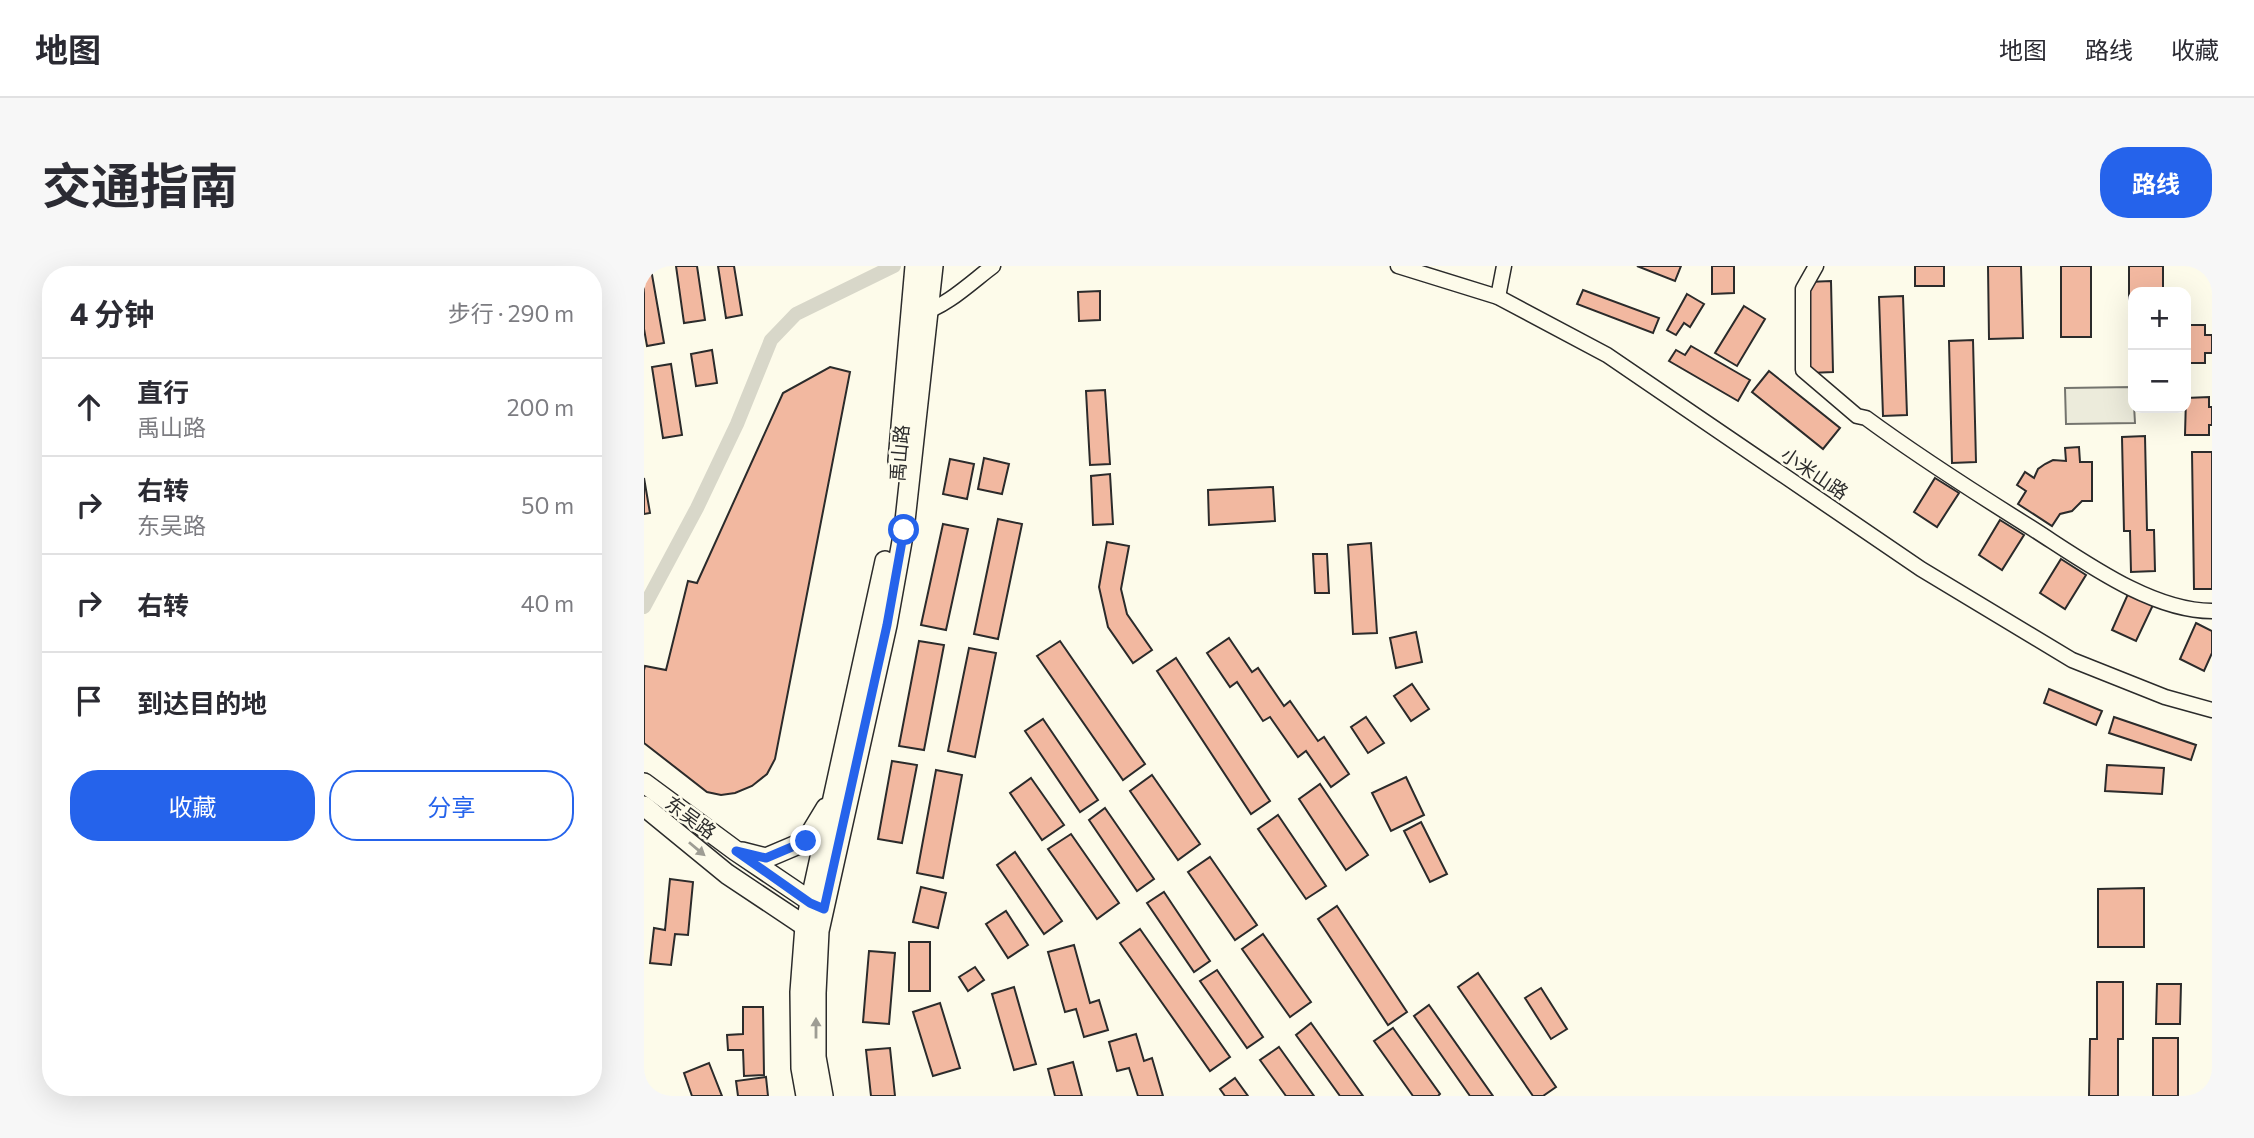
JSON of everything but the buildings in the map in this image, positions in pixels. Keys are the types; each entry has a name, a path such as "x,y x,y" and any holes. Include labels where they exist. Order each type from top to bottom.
{"main road":[{"name":"禹山路","path":"817,906 887,625 904,530 924,267"},
{"name":"禹山路","path":"817,906 834,795 892,528 920,313"},
{"name":"东吴路","path":"644,783 736,851 817,906"},
{"path":"736,851 766,858 806,841 834,795"},
{"name":"东吴路","path":"644,806 727,874 812,928"},
{"path":"806,1096 801,1068 800,992 817,906"},
{"path":"812,928 816,1057 823,1096"}],"street":[{"path":"920,313 958,293 993,266"},
{"name":"小米山路","path":"1398,266 1497,297 1607,355 1921,569 2073,660 2165,697 2212,710"},
{"path":"1497,297 1504,266"},
{"path":"1816,266 1803,289 1803,370 1857,416 1866,418 1950,477 2117,582 2192,611 2212,611"}],"shaded area":[{"path":"2128,387 2128,413 2134,413 2135,423 2066,424 2065,388"}],"waterway":[{"path":"644,607 697,508 737,424 771,340 796,314 894,266"}],"route":[{"path":"806,841 766,858 736,851 810,903 824,909 887,625 904,530"}]}
